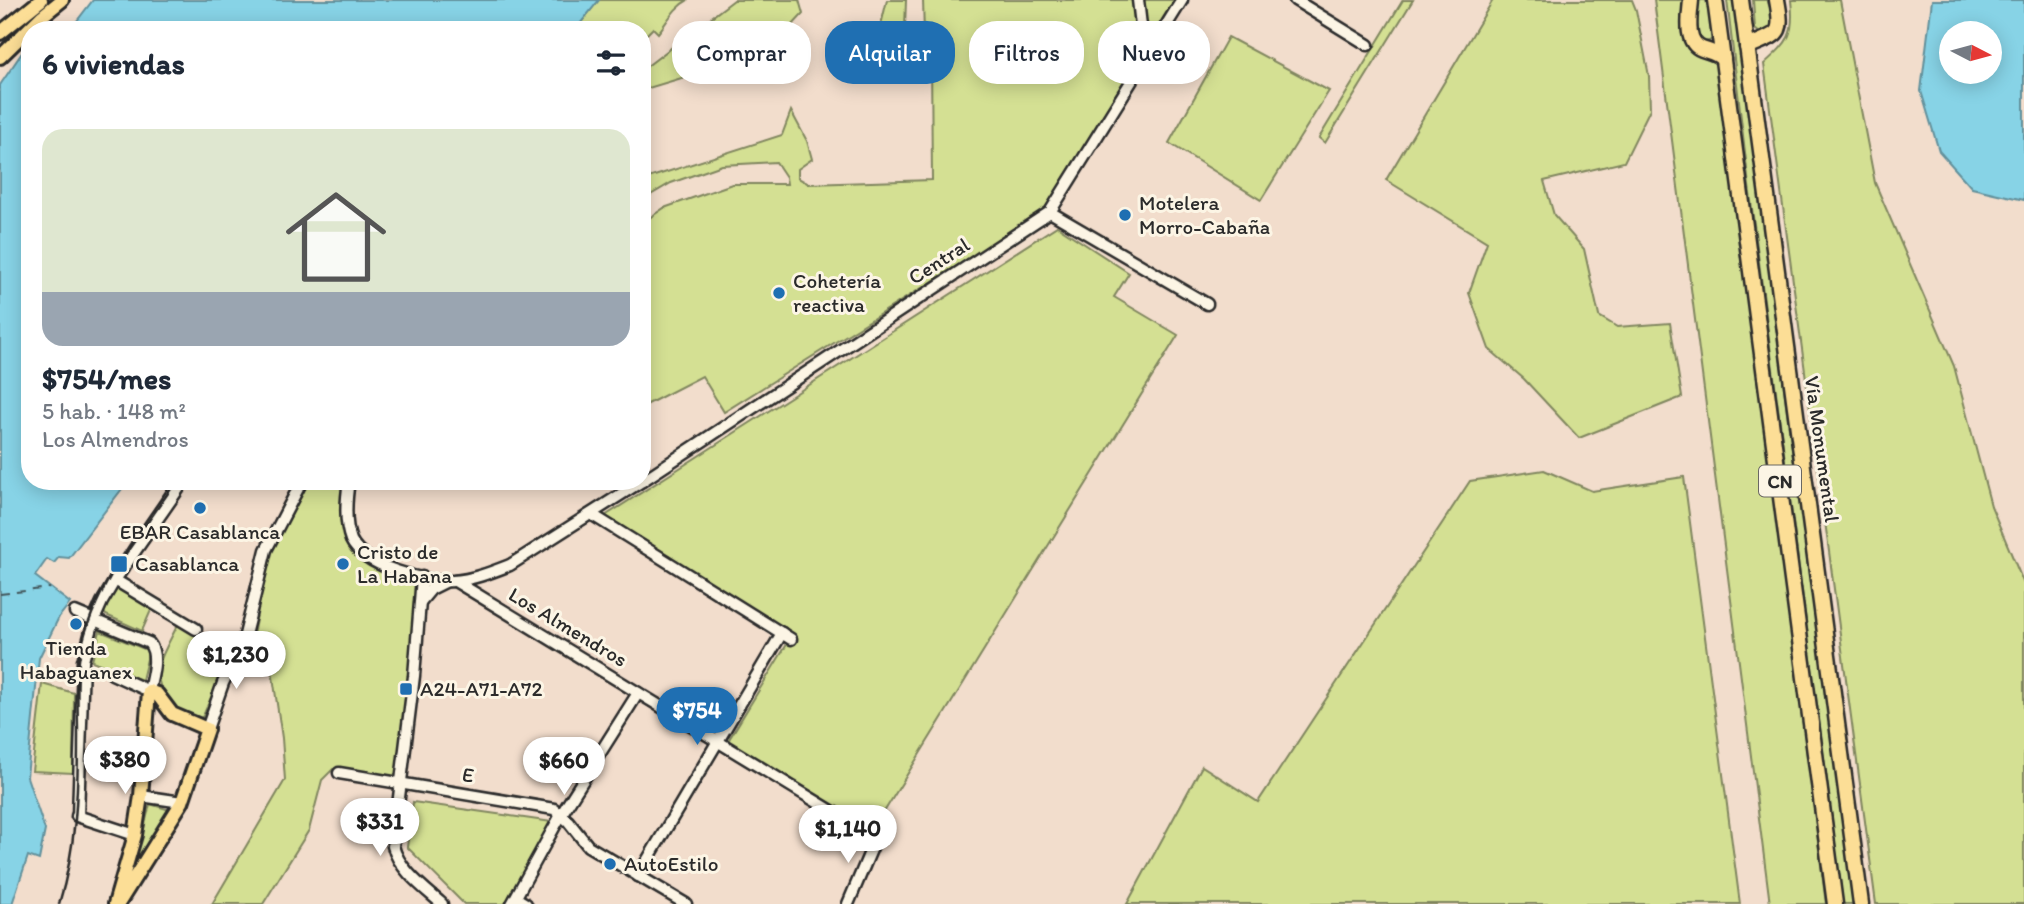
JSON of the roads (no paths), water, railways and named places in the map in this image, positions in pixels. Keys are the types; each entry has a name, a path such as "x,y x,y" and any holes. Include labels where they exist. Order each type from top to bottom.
{"highway":[{"path":"1691,0 1690,34 1693,43 1723,58"},
{"name":"CN","path":"1717,0 1835,904"},
{"name":"Vía Monumental","path":"1741,0 1861,904"},
{"path":"1747,47 1776,35 1780,25 1777,0"}],"main road":[{"path":"0,33 34,6 62,0"},
{"path":"24,21 34,6"},
{"path":"0,57 21,26"},
{"path":"117,904 182,802 207,729 172,714 153,692"},
{"path":"117,904 135,835 153,692"}],"street":[{"path":"1138,0 1140,21"},
{"name":"Central","path":"1169,21 1182,0"},
{"path":"1295,0 1364,42"},
{"name":"Central","path":"651,475 1050,212 1131,84"},
{"path":"1050,212 1207,304"},
{"path":"135,835 77,816 83,661 102,602 178,490"},
{"path":"207,729 223,683 243,643 266,550 297,490"},
{"path":"349,490 347,526 352,542 363,555 404,573 451,581"},
{"name":"Central","path":"451,581 510,565 628,490"},
{"path":"591,514 786,636 718,742 638,876"},
{"path":"404,573 416,582 421,590"},
{"path":"422,577 402,784 393,846 395,854 411,877 442,904"},
{"path":"115,580 196,629"},
{"path":"420,602 431,589 451,581"},
{"name":"Los Almendros","path":"451,581 876,838 848,904"},
{"path":"75,612 149,643 154,648 153,692 112,674"},
{"path":"526,904 514,901 561,814 638,693"},
{"name":"E","path":"339,773 554,809 561,814"},
{"path":"141,796 182,802"},
{"path":"561,814 588,846 686,904"}],"water":[{"path":"93,0 599,0 582,21 77,21"},
{"path":"1932,0 2024,0 2024,200 1972,188 1939,151 1921,91"},
{"path":"21,54 21,490 121,490 69,558 59,557 54,563 47,559 35,576 70,603 59,617 39,658 27,777 45,830 39,860 28,856 12,904 0,904 0,85"}],"railway":[{"path":"59,904 75,821 78,679 84,635 116,566 167,490"}],"place":[{"name":"Motelera Morro-Cabaña","path":"1125,215"},
{"name":"Cohetería reactiva","path":"779,293"},
{"name":"EBAR Casablanca","path":"200,508"},
{"name":"Casablanca","path":"119,564"},
{"name":"Cristo de La Habana","path":"343,564"},
{"name":"Tienda Habaguanex","path":"76,624"},
{"name":"A24-A71-A72","path":"406,689"},
{"name":"AutoEstilo","path":"610,864"}]}
